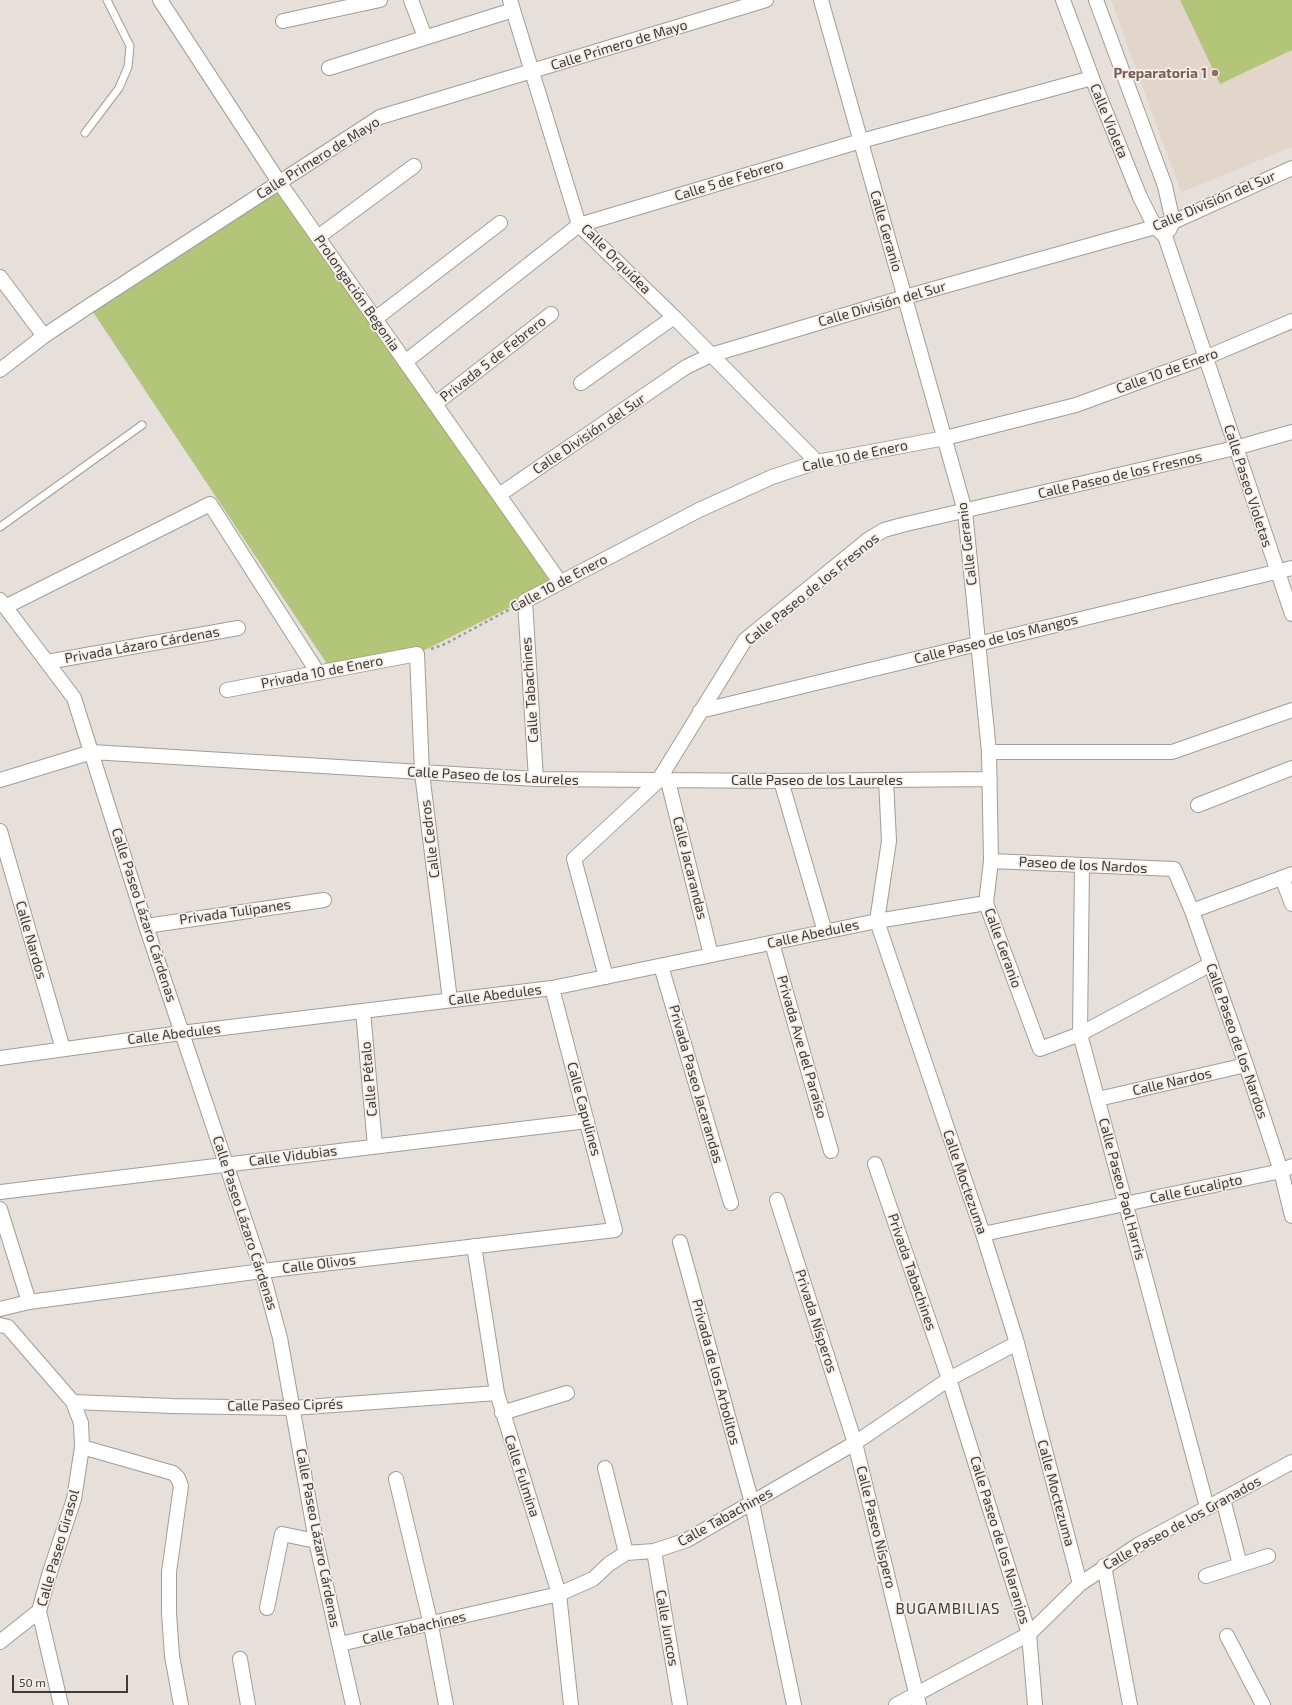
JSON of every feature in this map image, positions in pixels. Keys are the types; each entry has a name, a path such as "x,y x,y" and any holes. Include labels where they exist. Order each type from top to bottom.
{"street":[{"name":"Prolongación Begonia","path":"160,0 279,182 560,582"},
{"path":"283,21 380,0"},
{"path":"411,0 425,38"},
{"name":"Calle Primero de Mayo","path":"0,370 44,336 380,117 766,0"},
{"name":"Calle Geranio","path":"821,0 966,511 989,752 991,861 986,902 1040,1049 1080,1034"},
{"name":"Calle Violeta","path":"1096,0 1165,186 1173,222"},
{"name":"Calle Violeta","path":"1065,1 1092,78 1140,197 1160,232 1207,357"},
{"path":"329,68 425,38 511,5"},
{"name":"Calle Orquídea","path":"511,5 579,225 674,317 817,462"},
{"name":"Calle 5 de Febrero","path":"405,362 579,225 861,141 1092,78"},
{"path":"318,237 414,166"},
{"name":"Calle División del Sur","path":"499,495 686,367 711,355 905,297 1160,232 1173,222 1292,168"},
{"path":"375,319 500,223"},
{"path":"0,277 44,336"},
{"name":"Privada 5 de Febrero","path":"435,404 551,314"},
{"path":"581,383 674,317"},
{"name":"Calle 10 de Enero","path":"525,601 699,510 772,477 817,462 945,438 1076,404 1207,357 1292,321"},
{"name":"Calle Paseo Violetas","path":"1207,357 1235,448 1292,614"},
{"name":"Calle Paseo de los Fresnos","path":"663,781 700,711 745,640 869,539 884,530 1235,448 1292,432"},
{"path":"3,603 210,504 318,673"},
{"name":"Calle Paseo de los Mangos","path":"700,711 1292,568"},
{"name":"Calle Tabachines","path":"525,601 536,779"},
{"name":"Calle Paseo Lázaro Cárdenas","path":"3,603 74,698 181,1033 227,1164 262,1271 280,1338 316,1541 353,1705"},
{"name":"Privada Lázaro Cárdenas","path":"47,662 238,628"},
{"name":"Privada 10 de Enero","path":"227,690 417,654"},
{"name":"Calle Cedros","path":"417,654 422,773 450,1000"},
{"path":"989,752 1172,752 1292,710"},
{"name":"Calle Paseo de los Laureles","path":"0,780 92,752 536,779 663,781 990,779"},
{"path":"1198,805 1292,768"},
{"name":"Calle Moctezuma","path":"886,780 889,841 877,921 983,1234 1017,1343 1080,1584"},
{"path":"606,977 574,859 663,781"},
{"name":"Calle Jacarandas","path":"663,781 711,955"},
{"path":"781,781 825,932"},
{"name":"Calle Nardos","path":"0,831 63,1049"},
{"name":"Paseo de los Nardos","path":"991,861 1174,869"},
{"name":"Calle Paseo Paol Harris","path":"1082,865 1080,1034 1207,1507"},
{"name":"Calle Paseo de los Nardos","path":"1174,869 1192,911 1246,1065 1286,1169 1292,1216"},
{"path":"1192,911 1287,876 1292,904"},
{"name":"Privada Tulipanes","path":"146,926 324,900"},
{"name":"Calle Abedules","path":"0,1058 181,1033 552,988 877,921 986,902"},
{"name":"Privada Ave del Paraíso","path":"772,943 831,1151"},
{"path":"1080,1034 1211,964"},
{"name":"Privada Paseo Jacarandas","path":"661,966 731,1203"},
{"name":"Calle Capulines","path":"552,988 615,1230"},
{"name":"Calle Pétalo","path":"363,1011 375,1146"},
{"name":"Calle Nardos","path":"1098,1099 1246,1065"},
{"name":"Calle Vidubias","path":"0,1192 587,1120"},
{"name":"Privada Tabachines","path":"875,1164 949,1379"},
{"name":"Calle Eucalipto","path":"983,1234 1286,1169"},
{"name":"Privada Nísperos","path":"778,1200 855,1443"},
{"path":"0,1209 29,1302"},
{"name":"Calle Olivos","path":"0,1309 29,1302 262,1271 615,1230"},
{"name":"Privada de los Arbolitos","path":"680,1242 752,1503 794,1705"},
{"name":"Calle Fulmina","path":"474,1246 497,1393 559,1594 571,1705"},
{"name":"Calle Paseo Girasol","path":"0,1325 8,1328 73,1402 82,1423 82,1447 74,1499 39,1611 61,1705"},
{"name":"Calle Tabachines","path":"340,1644 559,1594 593,1579 608,1564 626,1553 654,1551 687,1540 855,1443 949,1379 1017,1343"},
{"name":"Calle Paseo de los Naranjos","path":"949,1379 1029,1634 1035,1705"},
{"name":"Calle Paseo Ciprés","path":"73,1402 172,1406 293,1408 497,1393"},
{"path":"502,1413 567,1393"},
{"name":"Calle Paseo Níspero","path":"855,1443 918,1699"},
{"path":"82,1447 173,1473 178,1478 181,1486 169,1572 168,1613 172,1656 181,1705"},
{"name":"Calle Paseo de los Granados","path":"896,1705 918,1699 1029,1634 1080,1584 1104,1566 1138,1545 1292,1462"},
{"path":"604,1468 626,1553"},
{"path":"396,1479 430,1624 446,1705"},
{"path":"1223,1499 1240,1565"},
{"path":"267,1608 282,1534 316,1541"},
{"name":"Calle Juncos","path":"654,1551 680,1705"},
{"path":"1206,1576 1268,1556"},
{"path":"1104,1566 1130,1705"},
{"path":"0,1642 39,1611"},
{"path":"1227,1636 1263,1705"},
{"path":"240,1659 248,1705"}],"lane":[{"path":"85,133 119,88 128,67 130,46 107,0"},
{"path":"0,527 142,425"}],"path":[{"name":"Calle 10 de Enero","path":"417,654 446,644 525,601"}],"shaded area":[{"name":"Preparatoria 1","path":"1111,0 1292,0 1292,147 1181,192"}],"green space":[{"path":"1180,0 1292,0 1292,50 1220,84"},
{"path":"279,182 560,582 417,654 331,670 89,306"}],"place":[{"name":"Preparatoria 1","path":"1215,73"}],"district":[{"name":"BUGAMBILIAS","path":"948,1609"}]}
